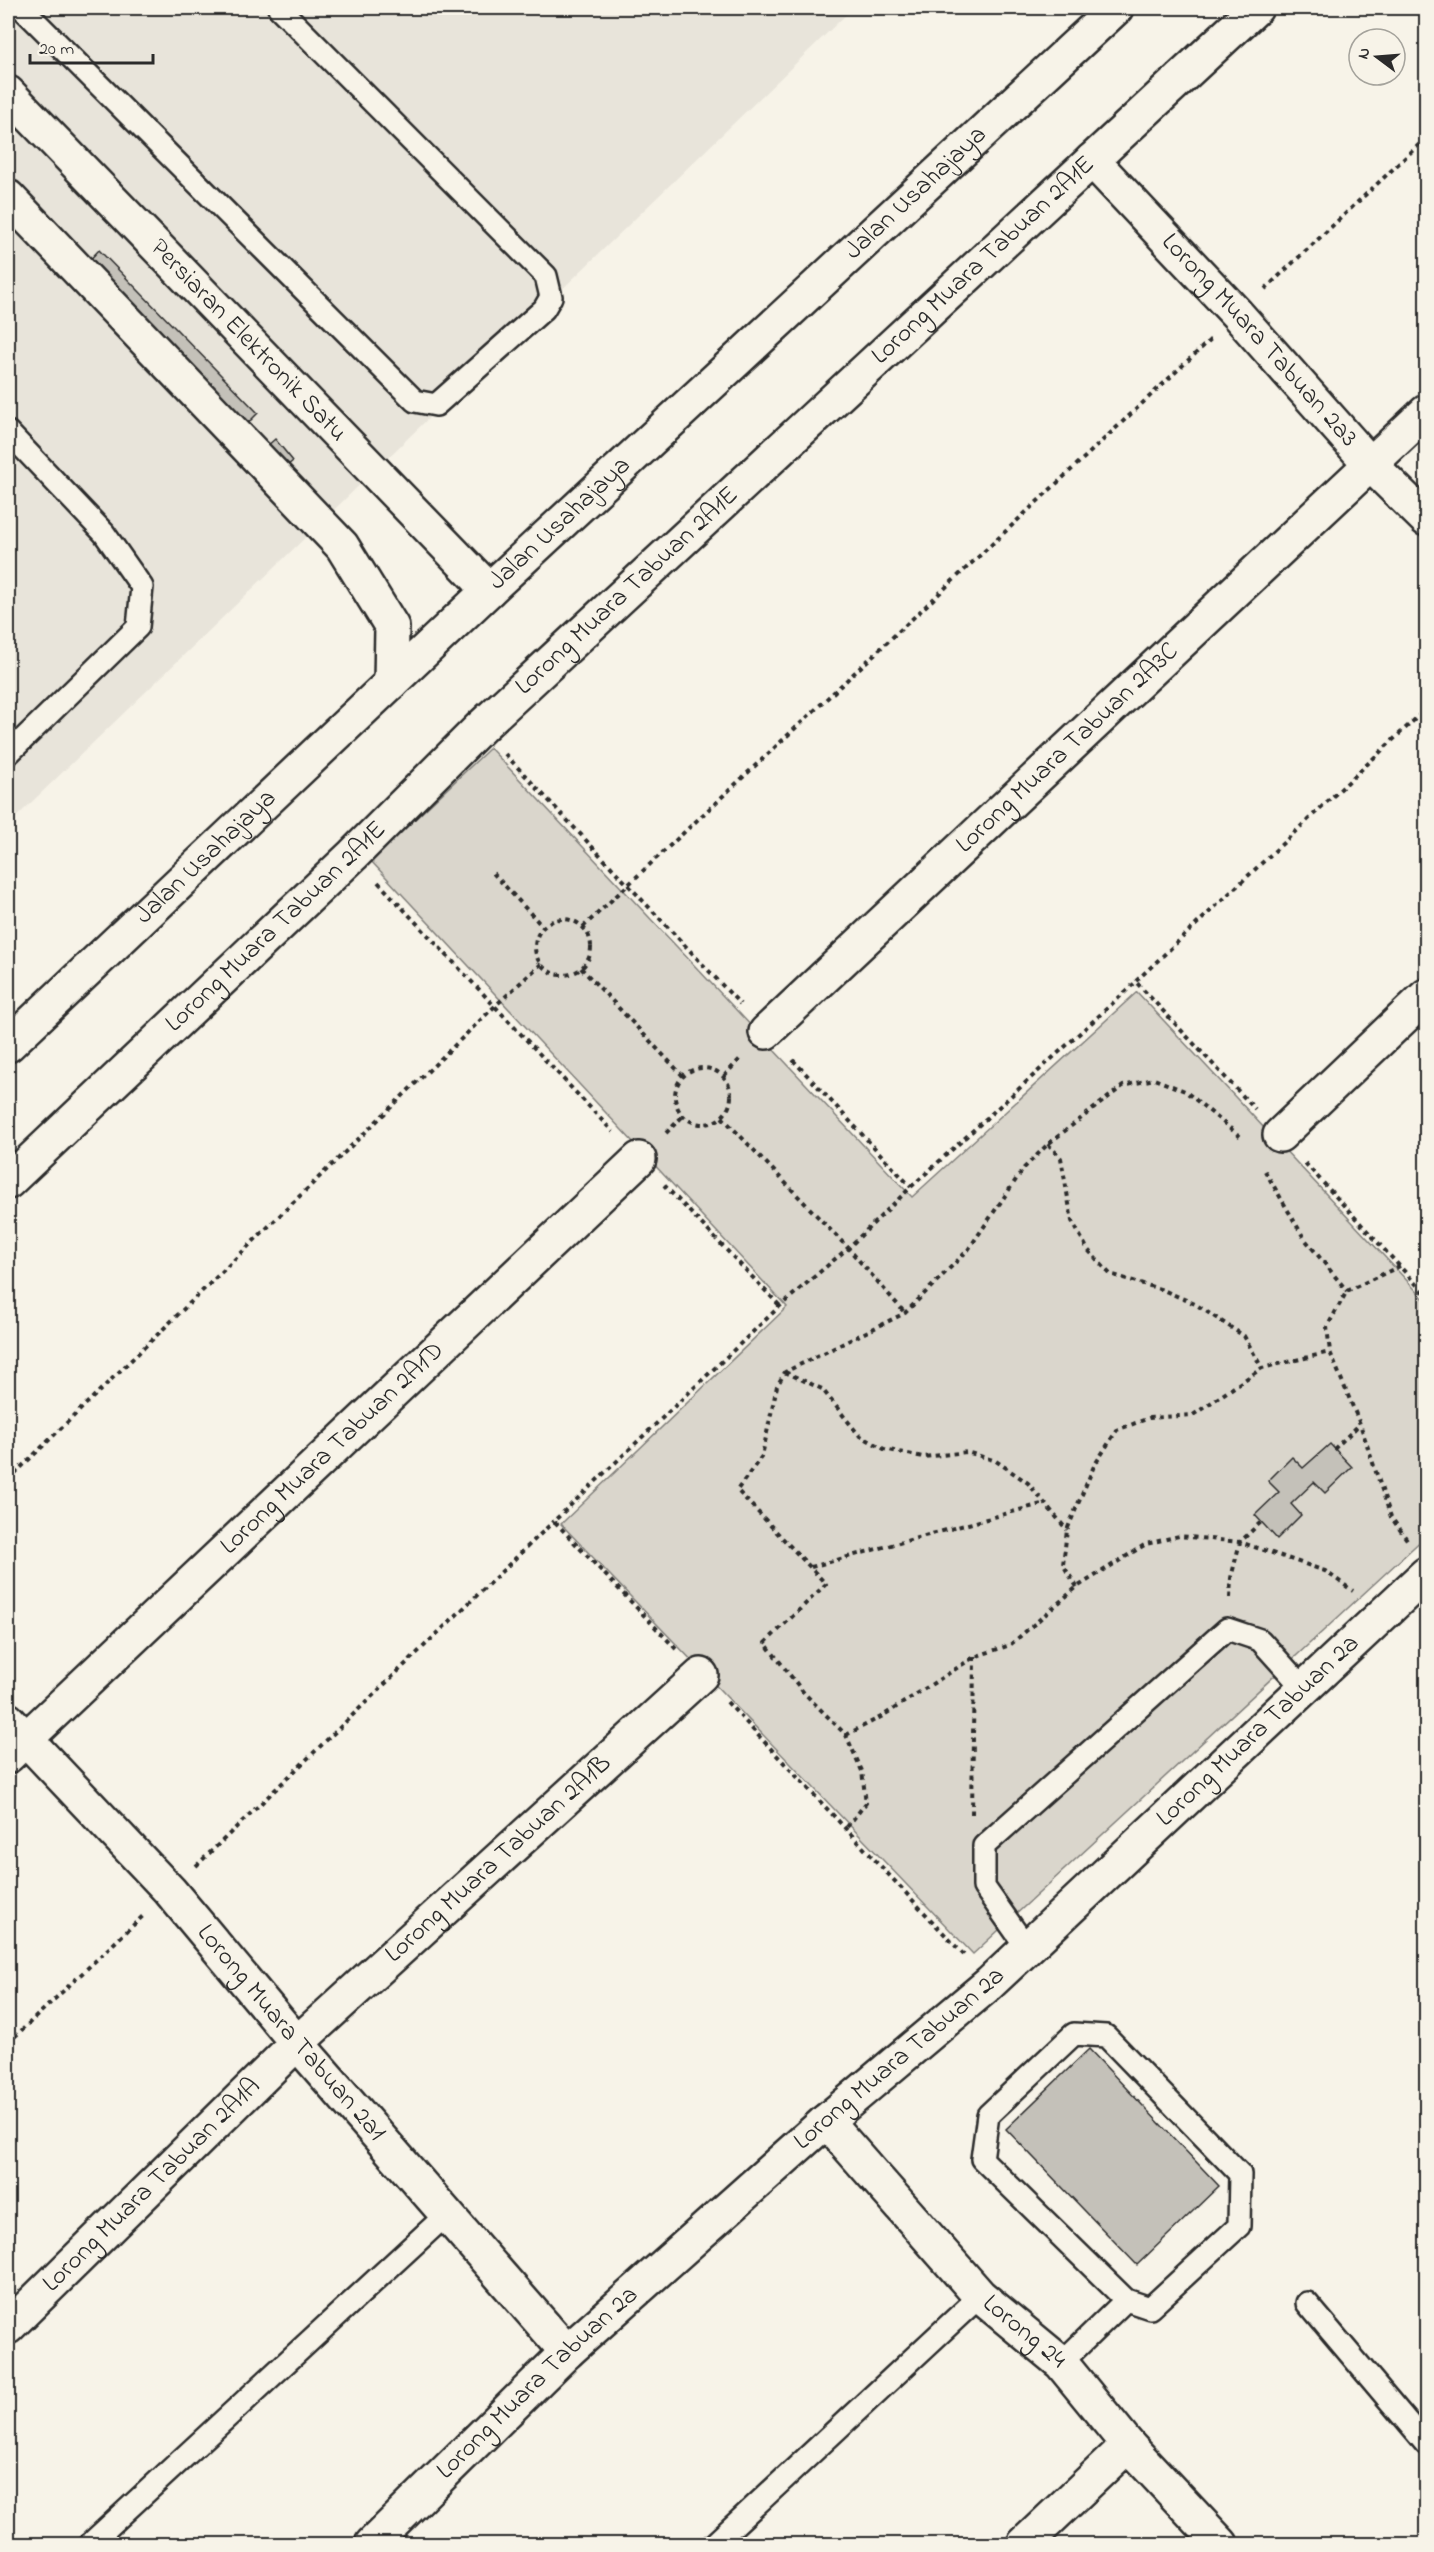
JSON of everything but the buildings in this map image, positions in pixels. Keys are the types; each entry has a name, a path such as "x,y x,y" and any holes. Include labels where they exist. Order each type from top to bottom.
{"street":[{"name":"Jalan Usahajaya","path":"8,1045 489,590 1116,8"},
{"name":"Lorong Muara Tabuan 2A1E","path":"8,1182 353,855 481,727 1256,8"},
{"name":"Persiaran Elektronik Satu","path":"8,93 489,590"},
{"name":"Lorong Muara Tabuan 2a3","path":"1092,160 1238,315 1371,465 1426,519"},
{"path":"8,197 342,546 392,627 391,683"},
{"name":"Lorong Muara Tabuan 2A3C","path":"766,1032 1426,412"},
{"path":"1280,1135 1426,996"},
{"name":"Lorong Muara Tabuan 2A1D","path":"13,1738 639,1159"},
{"name":"Lorong Muara Tabuan 2a","path":"372,2544 567,2352 826,2121 990,1983 1304,1689 1419,1561"},
{"name":"Lorong Muara Tabuan 2A1B","path":"297,2043 701,1675"},
{"name":"Lorong Muara Tabuan 2a1","path":"13,1738 170,1891 297,2043 567,2352"},
{"name":"Lorong Muara Tabuan 2A1A","path":"8,2327 297,2043"},
{"name":"Lorong 24","path":"826,2121 980,2296 1061,2363 1128,2445 1221,2544"},
{"path":"1024,2544 1128,2445"}],"lane":[{"path":"22,8 415,401 436,405 544,309 551,297 546,276 279,8"},
{"path":"8,432 104,533 142,587 138,627 8,754"},
{"path":"1027,1948 984,1887 984,1846 1227,1629 1260,1641 1304,1689"},
{"path":"1074,2034 1106,2036 1240,2174 1239,2226 1150,2308 1126,2300 982,2159 988,2115 1074,2034"},
{"path":"90,2544 447,2214"},
{"path":"714,2544 980,2296"},
{"path":"1061,2363 1126,2300"},
{"path":"1306,2303 1426,2444"}],"path":[{"path":"583,927 1426,138"},
{"path":"8,2043 170,1891 780,1306 848,1248 911,1186 1136,981 1426,709"},
{"path":"481,727 626,885 911,1186"},
{"path":"353,855 780,1306"},
{"path":"493,873 543,927"},
{"path":"562,918 574,921 583,927 589,936 590,948 588,958 581,968 571,974 560,975 549,972 541,964 535,952 536,939 543,927 552,920 562,918"},
{"path":"8,1480 495,1006 541,964"},
{"path":"581,968 683,1076"},
{"path":"1136,981 1426,1295"},
{"path":"696,1069 711,1069 724,1076 731,1089 730,1105 722,1118 703,1125 683,1116 677,1107 675,1096 677,1085 683,1076 696,1069"},
{"path":"847,1827 866,1803 862,1771 846,1735 804,1693 765,1643 826,1584 737,1490 762,1455 777,1386 786,1372 905,1313 968,1250 1024,1168 1048,1144 1123,1086 1154,1079 1185,1091 1242,1138 1249,1148"},
{"path":"722,1118 848,1248 905,1313"},
{"path":"1048,1144 1061,1158 1072,1221 1088,1250 1110,1274 1163,1290 1195,1304 1244,1336 1262,1368"},
{"path":"1263,1167 1304,1238 1347,1291"},
{"path":"1400,1266 1347,1291 1327,1327 1330,1352 1360,1424 1391,1517 1419,1561"},
{"path":"1077,1587 1063,1565 1067,1530 1094,1466 1117,1430 1149,1418 1193,1415 1262,1368 1330,1352"},
{"path":"786,1372 822,1389 859,1435 884,1449 923,1458 966,1452 996,1461 1028,1483 1067,1530"},
{"path":"1334,1449 1360,1424"},
{"path":"811,1567 1045,1503"},
{"path":"554,1521 847,1827 990,1983"},
{"path":"1227,1629 1231,1578 1240,1542 1261,1522"},
{"path":"846,1735 881,1717 974,1657 1010,1645 1077,1587 1146,1544 1179,1536 1240,1542 1325,1571 1356,1594"},
{"path":"974,1657 972,1833 984,1846"}],"shaded area":[{"path":"8,8 853,8 8,825"},
{"path":"490,748 912,1197 1137,992 1426,1301 1426,1536 973,1954 561,1524 787,1307 371,861"}]}
